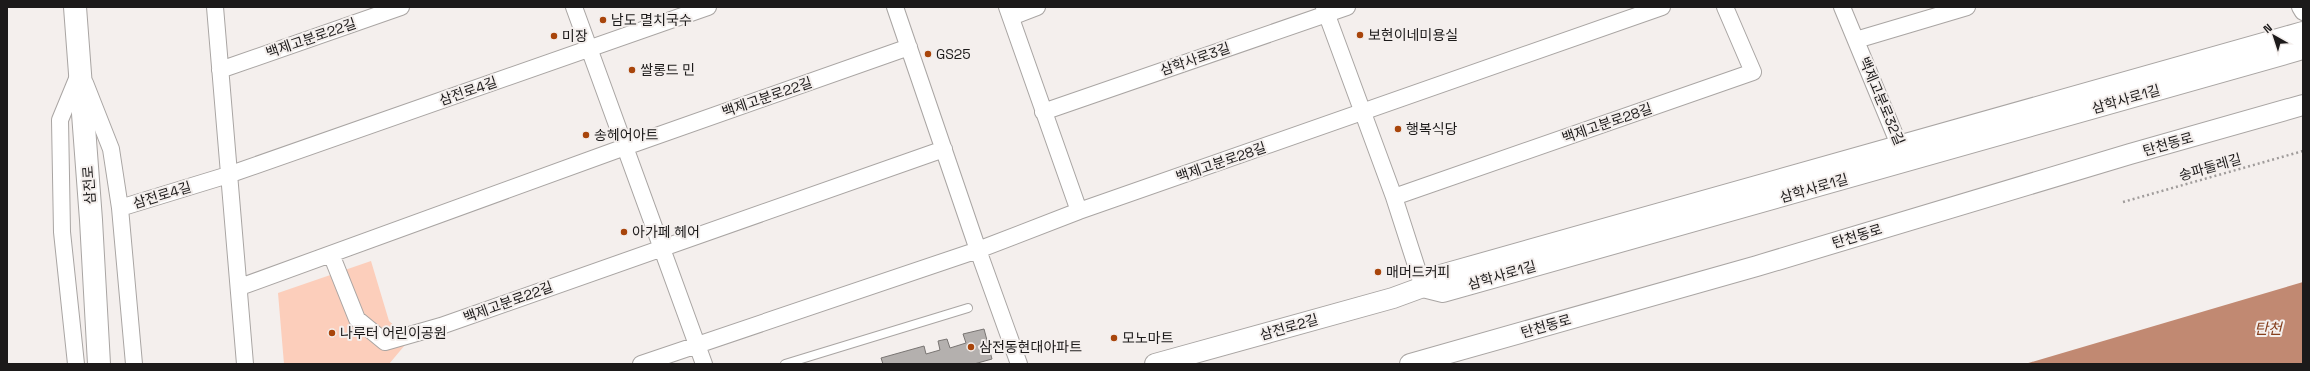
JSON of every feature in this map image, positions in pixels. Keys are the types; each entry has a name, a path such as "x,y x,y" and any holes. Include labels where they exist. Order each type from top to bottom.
{"main road":[{"name":"삼전로","path":"75,7 99,364"}],"street":[{"path":"215,7 228,175 240,288 245,364"},
{"name":"백제고분로22길","path":"220,70 401,7"},
{"path":"574,7 704,364"},
{"name":"삼전로4길","path":"120,208 228,175 708,7"},
{"path":"895,7 978,250 1020,364"},
{"path":"1037,7 1009,12 1079,211"},
{"name":"삼학사로3길","path":"1043,112 1326,10 1346,7"},
{"name":"백제고분로28길","path":"978,250 1079,211 1662,7"},
{"name":"백제고분로28길","path":"1394,197 1753,72 1725,7"},
{"name":"백제고분로32길","path":"1842,7 1903,153"},
{"name":"백제고분로32길","path":"1856,40 1967,7"},
{"path":"2300,7 2303,12"},
{"path":"1326,10 1394,197 1423,287"},
{"name":"삼학사로1길","path":"1903,153 2303,32"},
{"name":"백제고분로22길","path":"240,288 625,147 909,47"},
{"name":"삼학사로1길","path":"1423,287 1437,276 2303,49"},
{"path":"80,71 111,149 120,208 134,364"},
{"path":"75,364 62,232 60,120 80,71"},
{"name":"탄천동로","path":"1410,364 1757,266 2130,154 2303,105"},
{"name":"백제고분로22길","path":"331,254 357,320 385,342 441,326 944,149"},
{"path":"641,364 978,250"},
{"name":"삼전로2길","path":"1155,364 1393,298 1423,287"}],"lane":[{"path":"785,364 968,308"}],"path":[{"name":"송파둘레길","path":"2123,202 2303,151"}],"shaded area":[{"path":"371,261 389,321 410,339 389,364 284,364 278,293"}],"water":[{"name":"탄천","path":"2303,282 2303,364 2025,364"}],"building":[{"name":"삼전동현대아파트","path":"984,329 992,359 974,364 883,364 881,358 924,346 926,354 940,350 938,341 947,339 950,348 966,343 963,334"}],"place":[{"name":"남도 멸치국수","path":"603,20"},
{"name":"보현이네미용실","path":"1360,35"},
{"name":"미장","path":"554,36"},
{"name":"GS25","path":"928,54"},
{"name":"쌀롱드 민","path":"632,70"},
{"name":"행복식당","path":"1398,129"},
{"name":"송헤어아트","path":"586,135"},
{"name":"아가페 헤어","path":"624,232"},
{"name":"매머드커피","path":"1378,272"},
{"name":"나루터 어린이공원","path":"332,333"},
{"name":"모노마트","path":"1114,338"},
{"name":"삼전동현대아파트","path":"971,347"}]}
